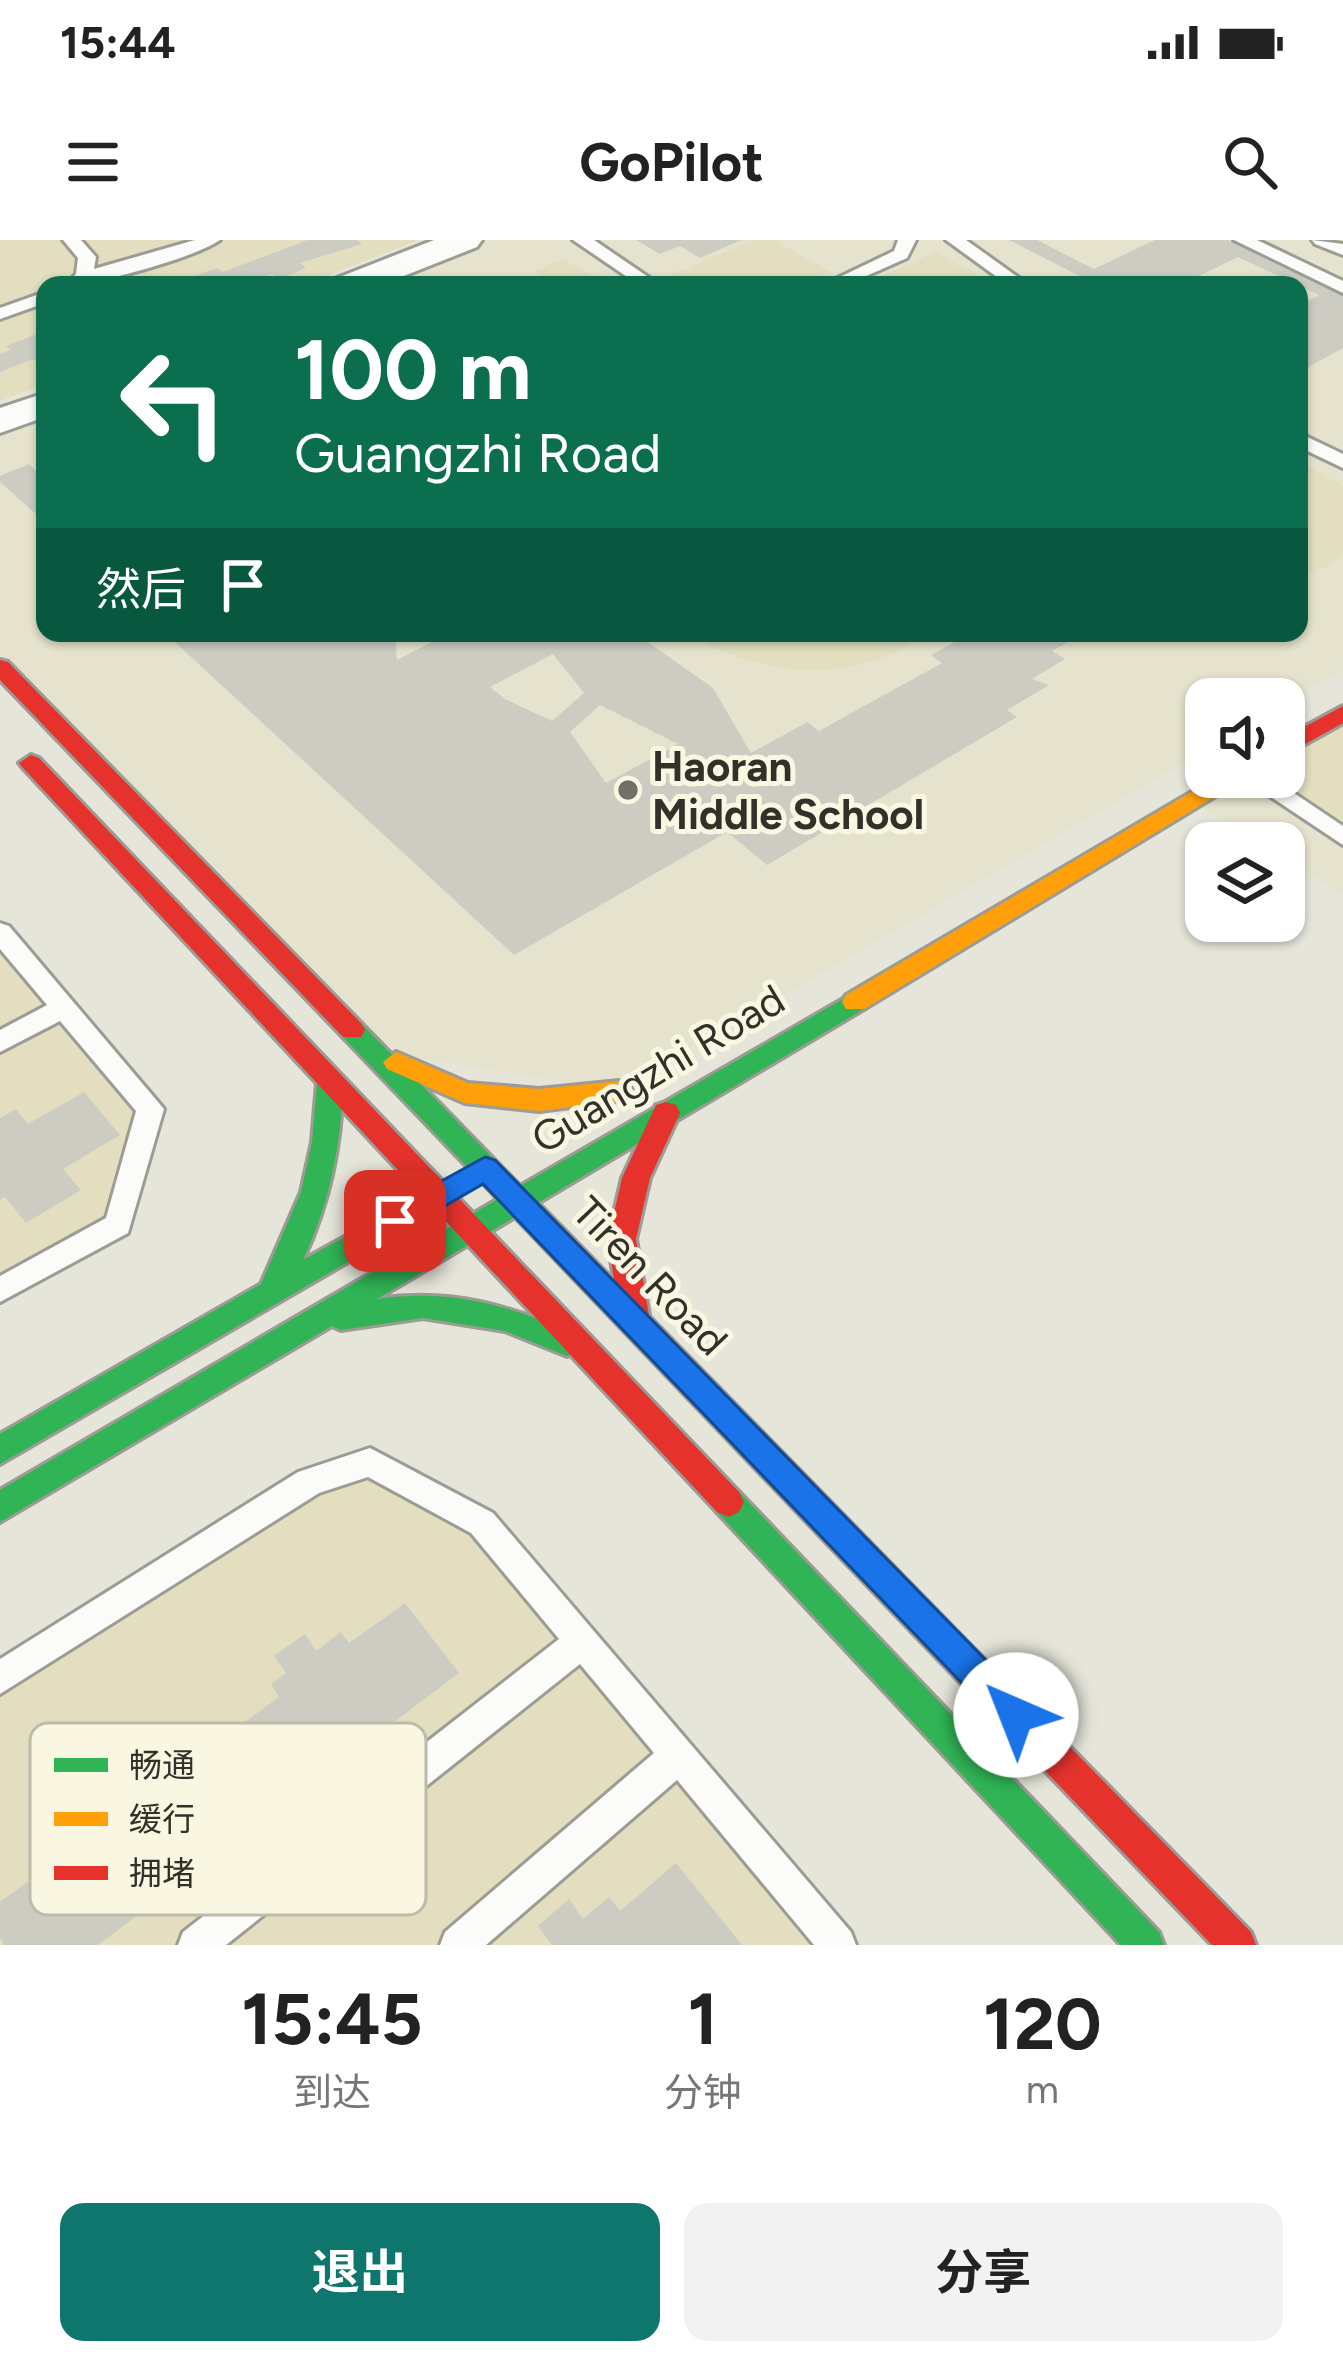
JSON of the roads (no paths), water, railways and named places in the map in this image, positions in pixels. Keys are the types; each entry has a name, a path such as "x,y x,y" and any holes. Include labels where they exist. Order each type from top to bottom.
{"street":[{"path":"373,276 465,240"},
{"path":"0,422 36,408"},
{"name":"Tiren Road","path":"0,667 371,1051 495,1163 518,1200 1238,1945"},
{"path":"1305,736 1343,713"},
{"path":"16,746 436,1197 1146,1945"},
{"name":"Guangzhi Road","path":"0,1507 1198,798"},
{"name":"Guangzhi Road","path":"371,1051 465,1094 539,1100 629,1085 563,1123"},
{"path":"271,1293 314,1220 329,1165 330,1083"},
{"path":"635,1321 622,1239 636,1178 666,1113"},
{"name":"Guangzhi Road","path":"0,1450 495,1163"},
{"path":"314,1322 423,1305 507,1319 581,1349"}],"lane":[{"path":"72,240 87,257 81,276"},
{"path":"94,276 211,240"},
{"path":"581,240 637,276"},
{"path":"852,276 901,254 907,240"},
{"path":"955,240 1007,276"},
{"path":"1243,240 1343,288"},
{"path":"1322,240 1343,250"},
{"path":"0,314 36,300"},
{"path":"1308,444 1343,462"},
{"path":"1284,798 1343,837"},
{"path":"0,932 150,1109 118,1225 0,1290"},
{"path":"0,1042 64,1007"},
{"path":"0,1678 309,1482 370,1462 482,1523 838,1945"},
{"path":"426,1764 582,1642"},
{"path":"458,1945 678,1756"},
{"path":"196,1945 234,1915"}],"place":[{"name":"Haoran Middle School","path":"628,790"}]}
